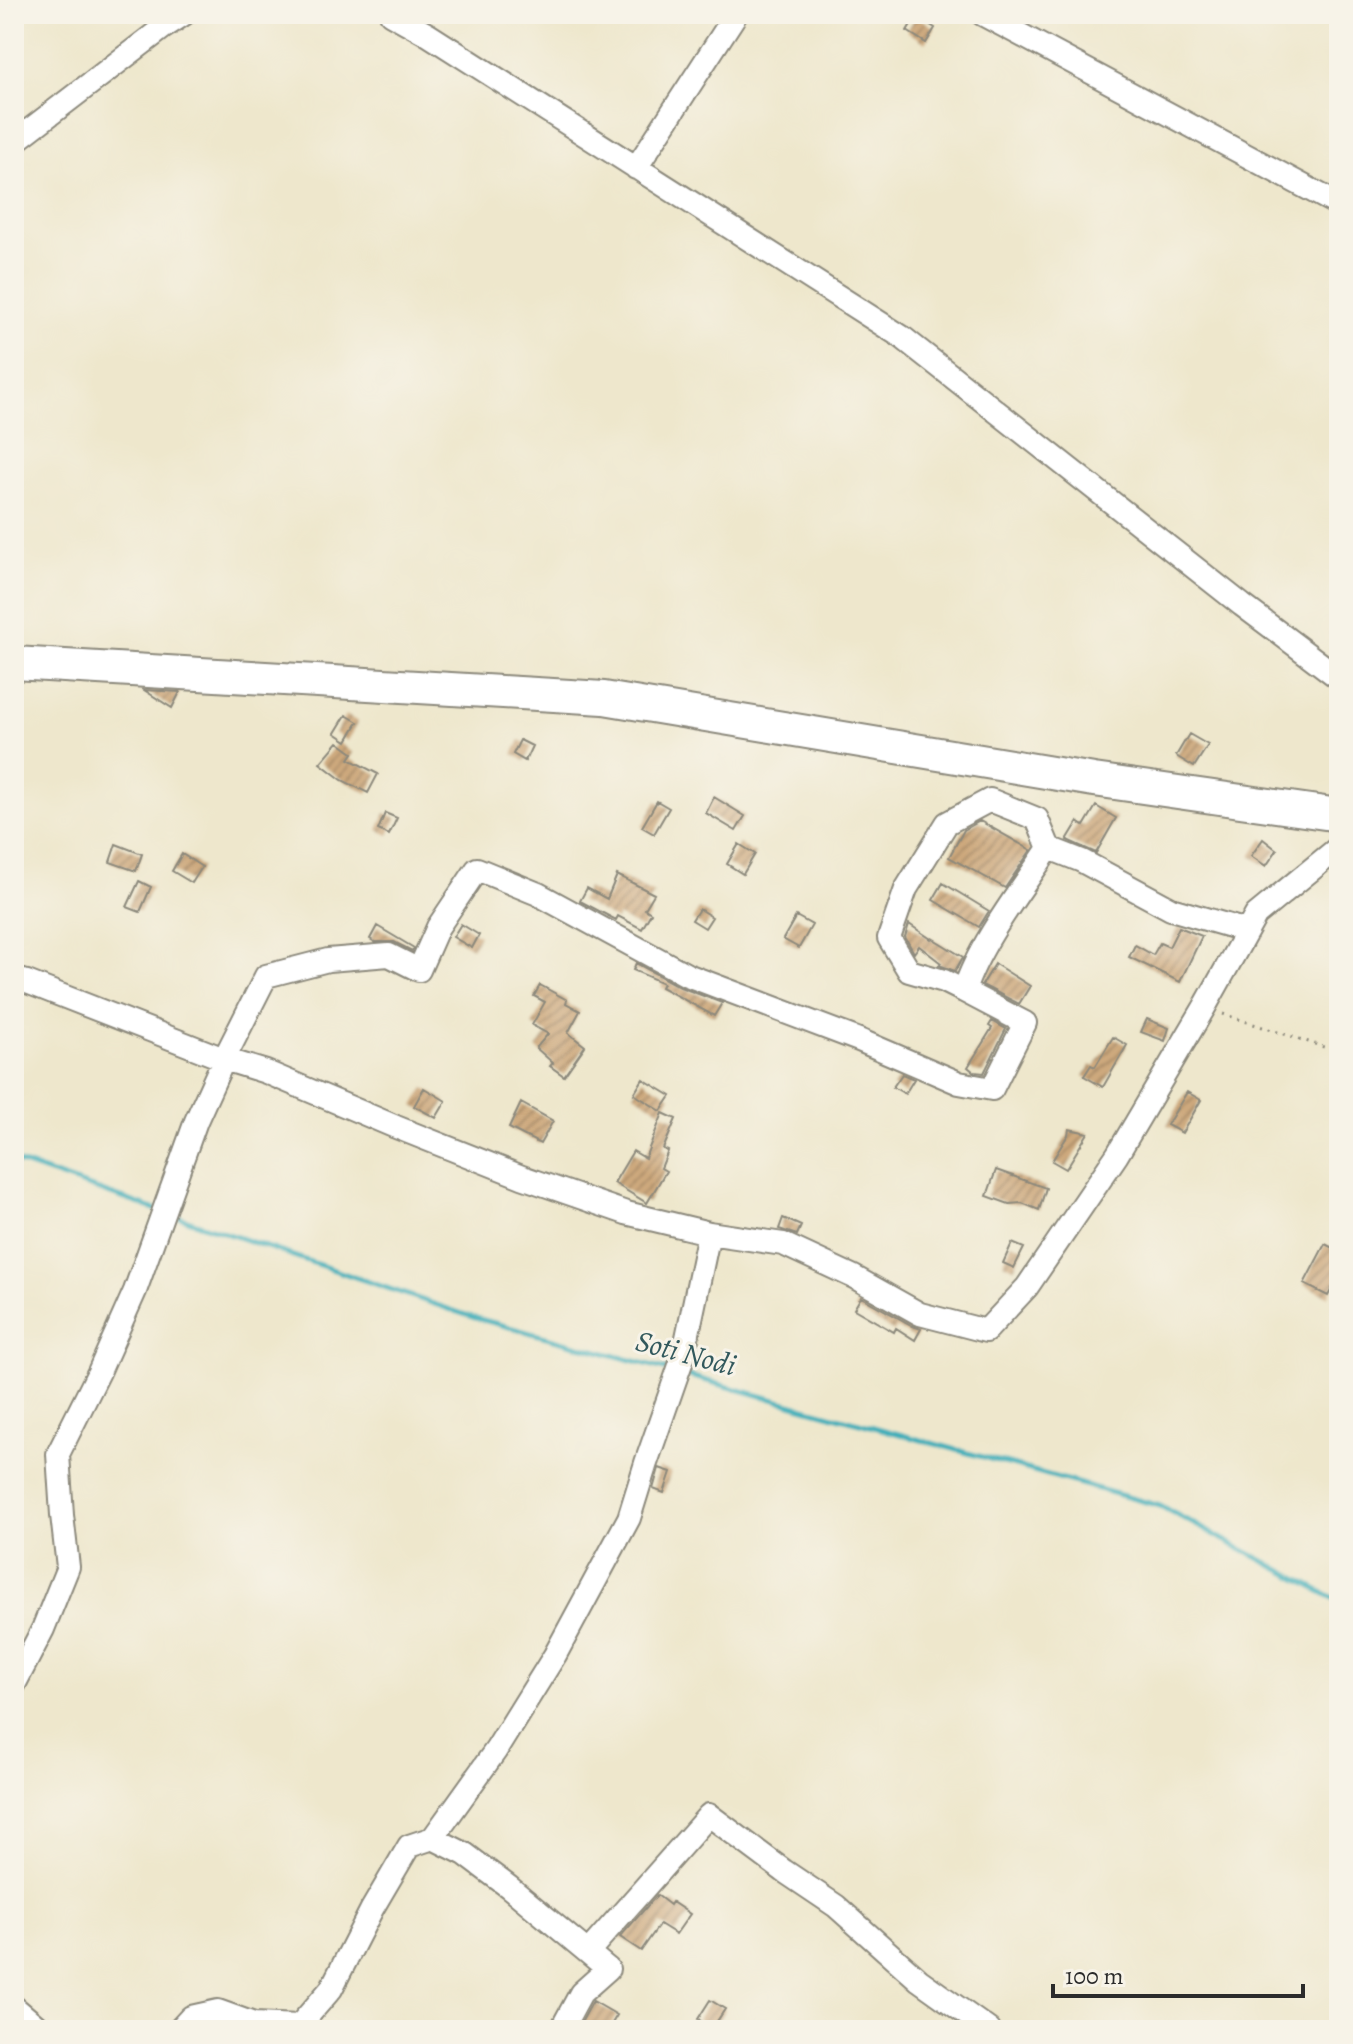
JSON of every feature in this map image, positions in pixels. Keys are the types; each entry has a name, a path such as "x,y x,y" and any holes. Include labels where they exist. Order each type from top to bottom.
{"highway":[{"path":"14,663 604,698 1094,780 1339,815"}],"street":[{"path":"14,142 184,14"},
{"path":"391,14 902,337 1339,678"},
{"path":"636,168 736,14"},
{"path":"982,14 1339,205"},
{"path":"14,1685 43,1629 68,1567 58,1454 135,1291 196,1121 266,976 328,960 389,955 419,970 438,927 477,869 538,894 687,975 859,1040 959,1083 992,1089 1025,1023 944,981 909,971 889,938 906,889 947,823 990,800 1037,819 1049,848 1082,861 1171,909 1247,931"},
{"path":"14,979 266,1072 522,1177 626,1213 709,1233 783,1244 854,1277 920,1314 986,1331 1027,1287 1117,1155 1256,915 1339,847"},
{"path":"964,991 970,974 1002,919 1049,848"},
{"path":"179,2030 191,2017 218,2011 254,2024 299,2026 331,1989 409,1846 433,1838 496,1750 555,1655 629,1518 683,1357 709,1233"},
{"path":"588,1952 709,1815 836,1906 919,1980 989,2030"},
{"path":"433,1838 465,1854 608,1969 581,1993 561,2030"},
{"path":"14,2007 41,2030"}],"path":[{"path":"1204,1008 1339,1052"}],"building":[{"path":"916,16 935,28 926,43 907,31"},
{"path":"144,690 180,692 172,708"},
{"path":"346,715 358,722 347,741 335,733"},
{"path":"1189,734 1208,745 1194,767 1176,756"},
{"path":"520,740 532,746 525,761 513,754"},
{"path":"338,742 353,753 349,759 378,774 368,793 342,780 320,763"},
{"path":"714,797 745,816 736,831 706,813"},
{"path":"657,801 669,808 654,834 642,827"},
{"path":"1096,806 1116,818 1096,853 1067,840 1078,822 1084,826"},
{"path":"385,813 397,818 389,835 378,830"},
{"path":"980,821 1031,850 1005,888 949,857 964,830"},
{"path":"1263,839 1277,850 1266,866 1251,856"},
{"path":"116,844 142,854 136,871 110,862"},
{"path":"739,844 755,854 743,874 727,864"},
{"path":"182,854 202,867 192,883 172,871"},
{"path":"617,875 654,894 645,909 651,913 642,929 618,916 616,920 580,901 587,888 607,899"},
{"path":"139,881 151,887 140,912 127,907"},
{"path":"943,883 989,911 979,927 933,900"},
{"path":"699,909 712,917 705,928 692,920"},
{"path":"796,916 812,925 799,948 783,939"},
{"path":"461,924 479,935 472,948 453,937"},
{"path":"909,924 963,957 955,971 939,965 941,963 919,946 914,953 905,937"},
{"path":"377,926 414,948 412,951 394,942 375,942 370,939"},
{"path":"1179,927 1202,936 1180,982 1129,957 1135,945 1153,955 1160,943 1169,947"},
{"path":"636,963 680,987 722,1003 714,1016 661,987 663,983 633,970"},
{"path":"995,964 1030,986 1019,1004 982,985"},
{"path":"540,985 580,1011 568,1033 585,1046 564,1076 550,1066 553,1063 536,1048 548,1034 532,1025 545,1002 534,996"},
{"path":"1147,1019 1169,1028 1165,1041 1141,1032"},
{"path":"992,1021 1006,1029 984,1073 974,1072 968,1067 992,1028 989,1026"},
{"path":"1113,1037 1127,1045 1103,1087 1084,1076 1091,1065 1095,1067"},
{"path":"902,1074 914,1079 905,1094 893,1087"},
{"path":"643,1079 671,1096 661,1111 634,1094"},
{"path":"424,1088 446,1101 436,1118 414,1106"},
{"path":"1187,1092 1201,1100 1182,1133 1167,1125"},
{"path":"521,1103 553,1121 540,1144 509,1128"},
{"path":"663,1113 676,1119 663,1149 668,1151 661,1168 666,1171 647,1203 614,1183 633,1151 645,1158"},
{"path":"1069,1129 1088,1133 1066,1169 1052,1161"},
{"path":"996,1170 1046,1188 1039,1210 987,1196"},
{"path":"783,1218 801,1226 797,1235 779,1229"},
{"path":"1012,1243 1024,1248 1014,1268 1003,1263"},
{"path":"1325,1244 1339,1251 1339,1276 1328,1296 1304,1284"},
{"path":"861,1297 921,1329 915,1340 854,1309"},
{"path":"659,1468 671,1472 664,1493 653,1489"},
{"path":"657,1895 690,1914 676,1934 660,1924 641,1951 620,1937"},
{"path":"710,2000 725,2009 712,2029 698,2019"},
{"path":"593,2001 617,2015 608,2030 577,2030"}],"waterway":[{"name":"Soti Nodi","path":"14,1161 157,1210"},
{"name":"Soti Nodi","path":"170,1214 472,1317 672,1371"},
{"name":"Soti Nodi","path":"682,1374 1160,1506 1339,1601"}]}
